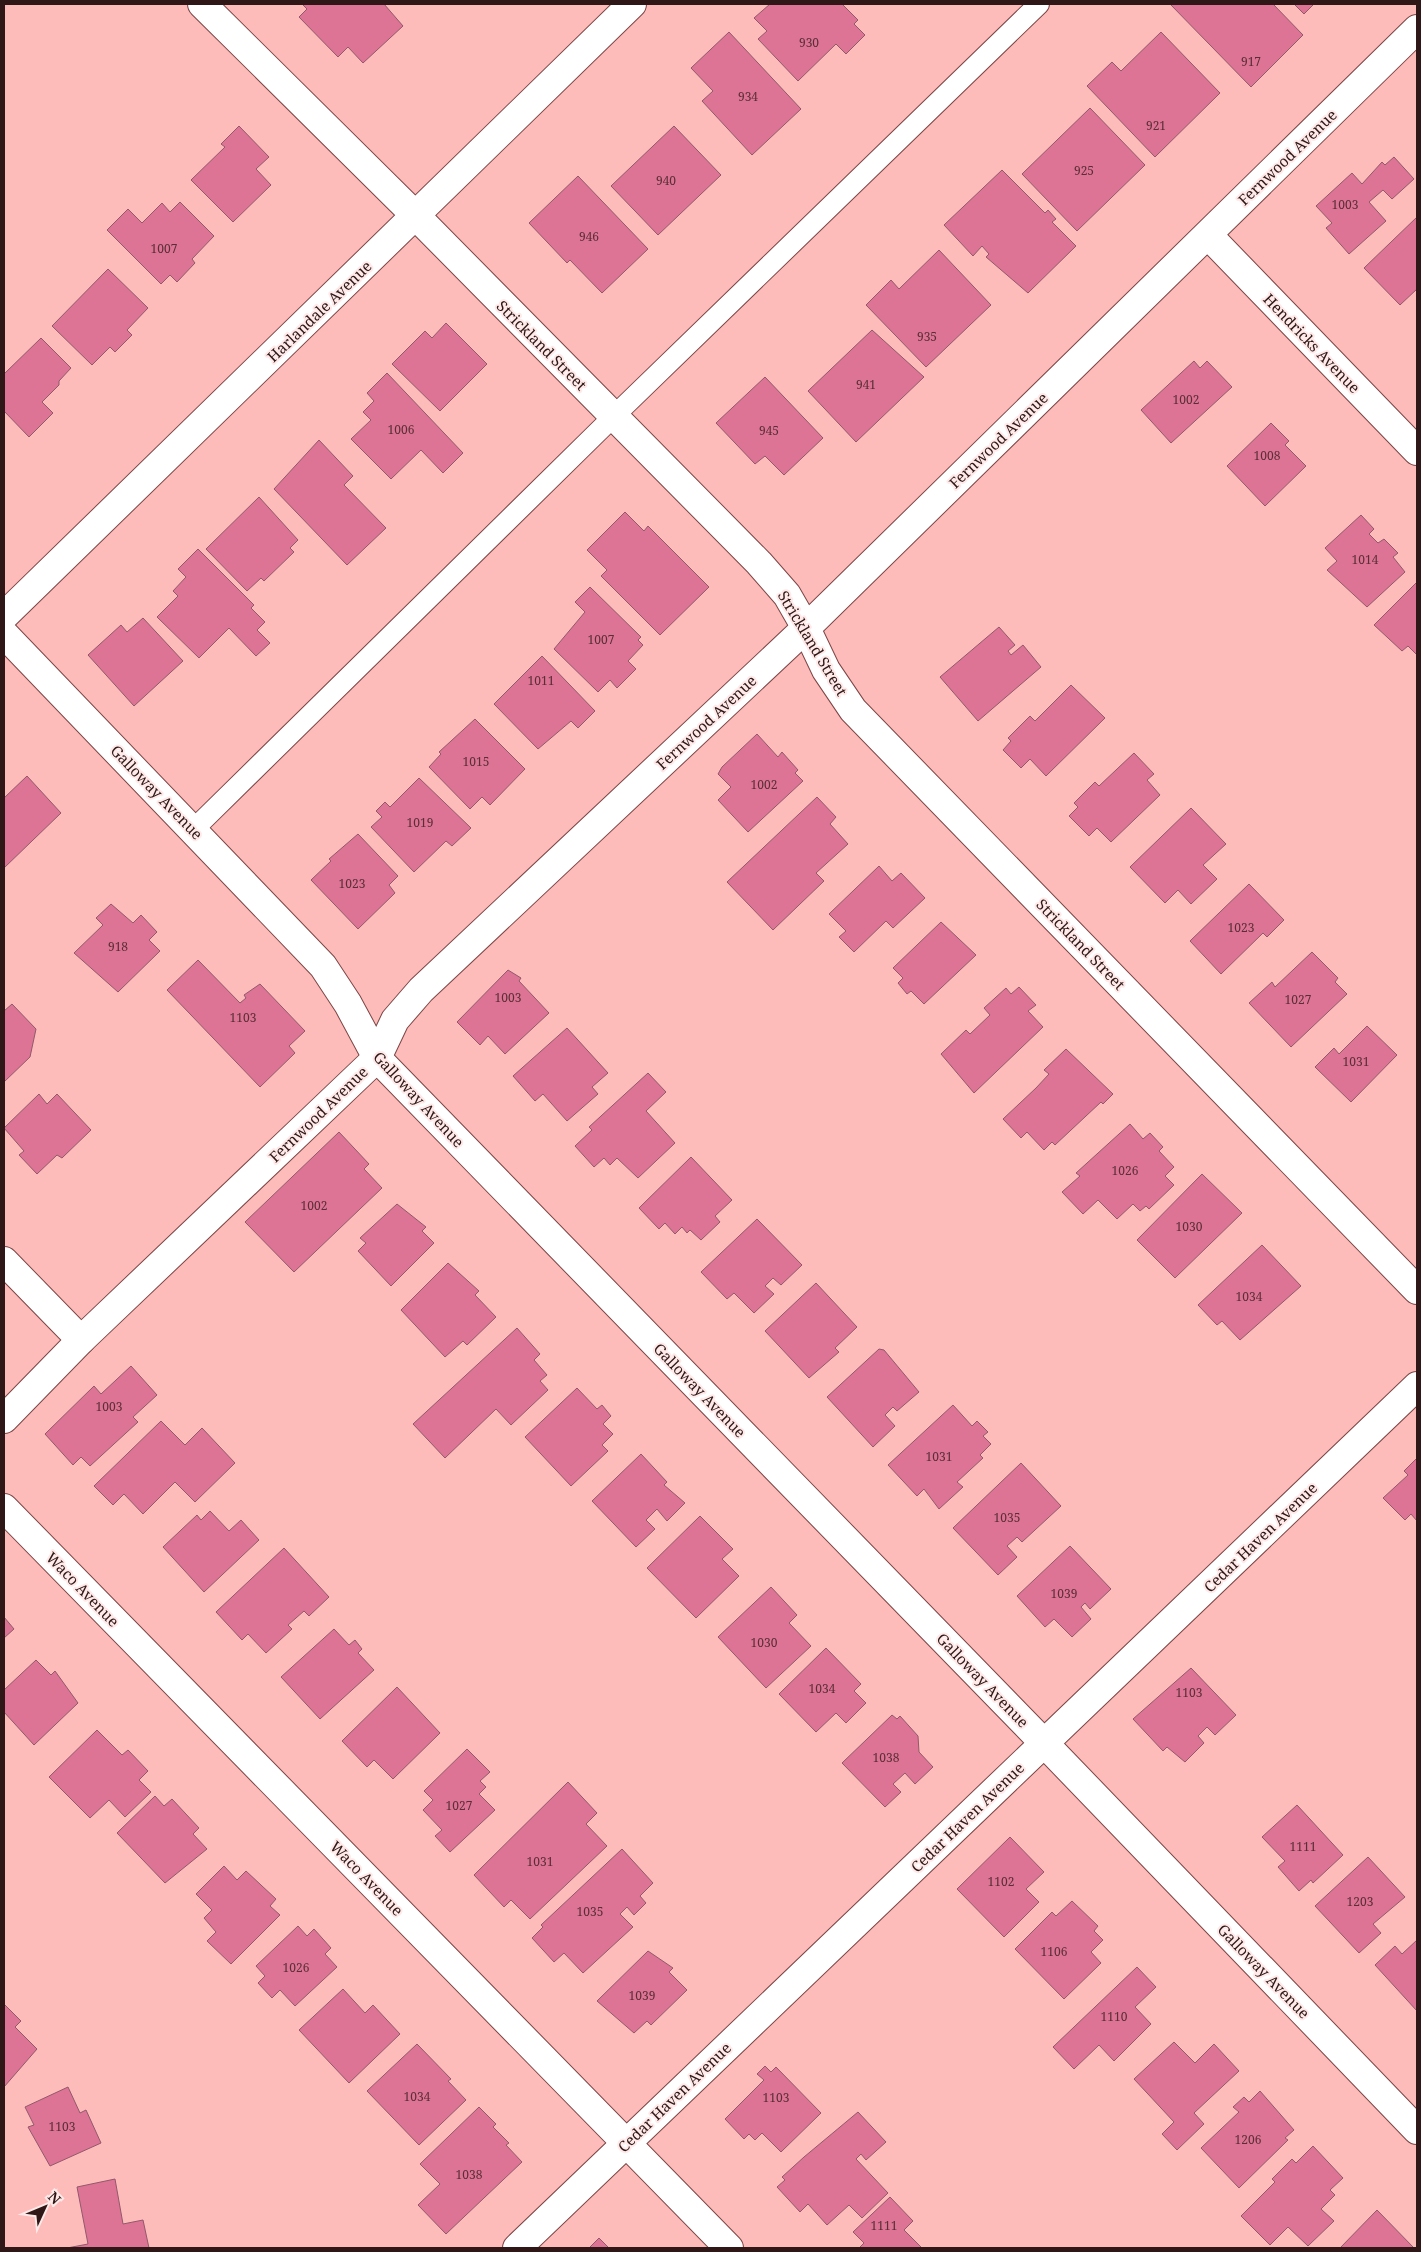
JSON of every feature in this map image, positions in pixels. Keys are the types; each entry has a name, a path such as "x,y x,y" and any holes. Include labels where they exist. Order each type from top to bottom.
{"street":[{"name":"Strickland Street","path":"202,4 416,216 759,563 787,595 806,628 826,670 853,710 1417,1290"},
{"name":"Harlandale Avenue","path":"4,616 632,4"},
{"name":"Fernwood Avenue","path":"4,1418 82,1340 377,1058 395,1020 421,990 806,628 1417,29"},
{"name":"Hendricks Avenue","path":"1208,235 1417,451"},
{"name":"Galloway Avenue","path":"4,634 323,966 348,1004 377,1058 1044,1743 1417,2130"},
{"path":"4,1261 82,1340"},
{"name":"Cedar Haven Avenue","path":"517,2248 1417,1386"},
{"name":"Waco Avenue","path":"4,1508 729,2248"}],"lane":[{"path":"194,830 613,417 1039,4"}],"building":[{"path":"302,4 384,4 403,26 363,63 348,47 338,57 299,17 307,9"},
{"path":"770,4 842,4 858,20 854,24 865,35 846,54 836,44 798,81 758,39 767,31 754,18"},
{"path":"1170,4 1273,4 1303,35 1251,87"},
{"path":"1294,4 1314,4 1304,14"},
{"path":"729,32 801,109 752,155 702,101 713,91 691,68"},
{"path":"1161,32 1220,93 1155,157 1087,86 1112,62 1121,71"},
{"path":"1090,108 1145,165 1077,231 1022,174"},
{"path":"239,126 269,157 256,169 271,185 233,222 191,180 225,147 221,144"},
{"path":"674,126 721,175 658,235 611,186"},
{"path":"1394,157 1414,179 1392,199 1383,190 1369,202 1386,221 1349,254 1326,228 1332,223 1316,206 1352,173 1362,184 1382,162 1385,165"},
{"path":"1002,170 1045,213 1048,210 1056,219 1052,222 1076,246 1028,293 986,257 989,254 982,246 973,256 944,225"},
{"path":"578,176 648,249 602,293 570,260 567,263 529,223"},
{"path":"180,202 214,236 192,259 195,263 177,282 170,275 161,284 107,230 128,209 142,223 162,203 170,212"},
{"path":"1417,217 1417,289 1400,305 1364,268"},
{"path":"939,250 991,305 926,367 866,305 891,280 899,289"},
{"path":"108,269 148,308 127,330 132,335 115,352 110,347 92,365 52,326"},
{"path":"446,323 487,364 440,411 392,364 425,331 432,338"},
{"path":"872,330 924,377 856,442 808,391"},
{"path":"41,338 71,368 59,381 59,385 42,402 53,413 29,437 4,411 4,374"},
{"path":"1194,361 1200,368 1207,361 1232,387 1171,443 1141,410"},
{"path":"387,373 463,453 443,473 421,450 391,479 351,439 371,420 363,412 374,401 367,393"},
{"path":"765,377 823,438 784,475 765,456 755,464 716,423"},
{"path":"1271,423 1289,441 1285,445 1306,466 1265,506 1227,466"},
{"path":"319,440 353,476 344,485 386,528 347,565 274,489"},
{"path":"259,497 298,540 290,548 294,552 264,581 261,578 247,591 206,549"},
{"path":"625,512 644,531 648,526 709,587 660,635 601,576 607,570 587,550"},
{"path":"1361,515 1374,529 1369,534 1378,543 1384,539 1398,553 1393,557 1405,572 1367,607 1327,570 1337,561 1325,548"},
{"path":"198,549 254,605 251,608 265,622 257,630 270,643 256,656 229,628 199,658 157,617 178,596 173,591 186,577 178,569"},
{"path":"1417,582 1416,654 1408,646 1402,651 1374,625"},
{"path":"590,587 641,637 638,640 643,645 628,661 636,669 617,688 610,680 598,692 554,649 585,612 575,602"},
{"path":"143,618 183,661 134,706 88,655 121,625 127,632"},
{"path":"999,627 1015,645 1008,651 1011,655 1023,645 1041,667 978,721 940,677"},
{"path":"542,656 595,711 578,728 571,721 538,749 494,704"},
{"path":"1071,685 1105,718 1046,776 1030,759 1021,768 1003,750 1011,741 1008,738 1030,716 1035,721"},
{"path":"475,719 525,769 490,805 482,797 470,809 429,767 441,754 439,752"},
{"path":"757,734 778,757 782,752 798,770 795,773 803,781 748,832 718,800 731,787 718,774 722,767"},
{"path":"1134,753 1154,774 1147,780 1160,795 1111,842 1097,828 1089,836 1069,816 1078,807 1074,803 1095,782 1099,786"},
{"path":"27,776 61,813 4,868 4,798"},
{"path":"419,778 471,828 452,846 446,841 414,872 371,827 382,817 376,811 385,802 390,807"},
{"path":"817,797 836,817 830,824 848,844 816,873 824,881 773,930 727,882"},
{"path":"1191,808 1226,844 1203,865 1217,879 1191,904 1178,890 1165,903 1130,867"},
{"path":"358,834 398,876 389,885 395,893 358,929 311,880 331,861 329,859"},
{"path":"879,866 892,881 901,873 925,898 893,928 886,921 854,952 839,937 846,931 829,914"},
{"path":"1249,884 1284,920 1267,937 1263,933 1221,974 1190,941"},
{"path":"111,904 133,923 141,915 157,932 149,940 160,951 118,992 74,953 103,925 96,918"},
{"path":"941,922 976,955 924,1004 911,991 907,994 898,983 903,978 893,968"},
{"path":"1312,952 1338,978 1335,982 1347,994 1291,1047 1249,1003 1272,982 1275,987"},
{"path":"198,960 240,1003 246,998 244,995 260,984 305,1031 289,1046 295,1053 260,1087 167,990"},
{"path":"508,970 521,978 519,981 549,1013 505,1054 488,1036 480,1045 457,1022"},
{"path":"1019,987 1036,1005 1028,1011 1043,1027 974,1093 941,1054 966,1030 970,1034 990,1015 984,1008 1006,988 1011,994"},
{"path":"12,1004 36,1029 30,1057 4,1082 4,1011"},
{"path":"1367,1026 1397,1055 1351,1102 1315,1067 1334,1048 1339,1054"},
{"path":"567,1028 608,1073 592,1087 598,1094 567,1121 543,1094 535,1101 513,1076"},
{"path":"1066,1049 1113,1094 1103,1104 1101,1102 1055,1145 1052,1142 1044,1150 1027,1132 1021,1138 1003,1119 1049,1074 1044,1070"},
{"path":"648,1073 666,1092 646,1111 675,1143 638,1178 617,1158 610,1165 604,1158 594,1167 575,1146 592,1130 589,1127"},
{"path":"39,1094 47,1104 57,1094 91,1130 62,1158 57,1155 37,1174 19,1155 24,1151 4,1128"},
{"path":"1130,1124 1143,1139 1150,1133 1163,1147 1159,1151 1174,1167 1165,1176 1174,1185 1149,1209 1146,1206 1140,1211 1133,1204 1117,1219 1098,1200 1083,1214 1062,1192 1080,1176 1076,1173"},
{"path":"339,1132 369,1164 364,1169 382,1188 294,1272 245,1222"},
{"path":"691,1157 732,1200 715,1216 720,1222 701,1240 690,1230 687,1233 682,1227 675,1234 665,1223 659,1229 639,1208"},
{"path":"1202,1174 1242,1213 1175,1278 1137,1240"},
{"path":"397,1204 426,1227 422,1231 434,1243 391,1286 358,1251 366,1243 360,1238"},
{"path":"757,1219 802,1265 781,1285 773,1278 765,1286 774,1294 754,1313 734,1293 727,1299 701,1272"},
{"path":"1262,1245 1301,1286 1240,1340 1222,1321 1217,1325 1198,1305"},
{"path":"448,1263 479,1291 475,1295 496,1317 467,1345 463,1341 445,1357 401,1310"},
{"path":"816,1283 857,1327 835,1348 839,1352 809,1378 765,1331"},
{"path":"517,1328 540,1354 534,1360 547,1375 540,1381 548,1390 511,1425 496,1409 445,1458 413,1424"},
{"path":"879,1349 884,1350 919,1392 897,1411 893,1407 885,1415 895,1426 873,1447 827,1397"},
{"path":"131,1366 157,1395 133,1417 138,1422 90,1466 81,1457 73,1465 45,1434 94,1386 101,1394"},
{"path":"577,1388 597,1409 602,1405 611,1416 603,1424 613,1434 602,1445 608,1451 571,1486 525,1437"},
{"path":"953,1405 972,1426 977,1421 988,1432 983,1436 991,1444 980,1455 983,1458 957,1482 963,1487 939,1509 924,1489 917,1496 888,1465"},
{"path":"161,1421 185,1445 202,1428 235,1463 195,1502 175,1482 143,1514 124,1494 113,1505 94,1486"},
{"path":"641,1454 667,1482 664,1485 685,1503 667,1521 657,1509 646,1520 655,1529 636,1547 592,1501"},
{"path":"1417,1458 1417,1521 1411,1514 1405,1520 1383,1498 1408,1475 1404,1471"},
{"path":"1021,1463 1061,1506 1022,1542 1017,1537 1007,1546 1017,1557 998,1575 953,1528"},
{"path":"210,1511 229,1531 241,1520 259,1540 204,1592 163,1547 197,1515 201,1520"},
{"path":"700,1516 733,1549 722,1559 739,1576 696,1618 647,1568"},
{"path":"1070,1546 1111,1589 1090,1609 1085,1603 1081,1607 1091,1619 1072,1637 1054,1619 1045,1627 1017,1596"},
{"path":"284,1548 329,1597 309,1616 304,1611 288,1625 292,1629 266,1653 248,1634 242,1640 216,1612"},
{"path":"771,1587 797,1615 789,1623 811,1646 766,1688 718,1637"},
{"path":"4,1617 14,1629 4,1638"},
{"path":"334,1629 349,1645 355,1640 362,1649 358,1653 374,1670 320,1719 281,1677"},
{"path":"826,1648 861,1684 854,1691 866,1703 846,1723 836,1713 816,1732 779,1694"},
{"path":"36,1660 51,1675 55,1671 78,1703 34,1745 4,1712 4,1690"},
{"path":"1191,1668 1236,1715 1215,1735 1207,1727 1198,1736 1204,1743 1185,1762 1167,1747 1163,1751 1133,1719"},
{"path":"397,1687 440,1733 393,1779 374,1760 367,1767 342,1741"},
{"path":"892,1715 897,1719 900,1716 918,1736 919,1752 933,1767 915,1784 905,1773 893,1784 901,1792 885,1807 842,1763"},
{"path":"97,1730 122,1755 128,1750 148,1771 139,1780 151,1792 125,1817 109,1800 90,1818 49,1777"},
{"path":"467,1749 490,1772 480,1781 486,1787 479,1794 495,1810 450,1852 435,1836 442,1830 423,1810 433,1800 424,1791"},
{"path":"568,1782 597,1813 586,1824 607,1846 530,1919 511,1900 504,1907 474,1875"},
{"path":"155,1796 164,1806 172,1799 199,1828 193,1834 207,1849 165,1883 117,1833"},
{"path":"1297,1805 1343,1855 1313,1883 1311,1880 1299,1891 1278,1867 1285,1861 1262,1837"},
{"path":"1010,1837 1044,1872 1026,1889 1039,1902 1004,1937 957,1889"},
{"path":"622,1849 653,1883 640,1896 646,1903 634,1915 627,1907 620,1914 633,1927 583,1973 564,1953 554,1962 532,1938 543,1927 541,1925"},
{"path":"1368,1857 1405,1897 1373,1924 1381,1933 1359,1953 1315,1906"},
{"path":"224,1866 237,1880 246,1871 276,1899 270,1906 280,1915 231,1964 207,1941 216,1932 204,1918 212,1910 196,1894"},
{"path":"1072,1901 1098,1926 1094,1931 1103,1940 1091,1952 1101,1963 1064,1999 1015,1949 1052,1912 1056,1916"},
{"path":"298,1926 307,1936 314,1929 331,1948 325,1954 337,1967 295,2006 280,1990 272,1998 258,1983 265,1976 256,1966"},
{"path":"1417,1940 1417,2011 1375,1965 1395,1946 1402,1954"},
{"path":"648,1951 673,1968 669,1972 687,1990 651,2025 647,2021 634,2033 597,2001"},
{"path":"1137,1967 1156,1987 1135,2007 1151,2024 1114,2061 1099,2045 1074,2069 1053,2047"},
{"path":"343,1989 365,2013 373,2005 400,2034 349,2083 299,2030"},
{"path":"4,2004 21,2021 15,2027 37,2049 4,2087"},
{"path":"1174,2042 1195,2063 1214,2044 1239,2071 1194,2113 1204,2124 1177,2150 1162,2134 1174,2122 1134,2079"},
{"path":"417,2044 451,2079 448,2081 466,2100 419,2145 367,2091"},
{"path":"765,2066 771,2072 776,2067 821,2113 781,2152 762,2133 755,2140 749,2134 744,2139 725,2119 764,2080 757,2074"},
{"path":"68,2087 80,2113 86,2110 101,2143 50,2166 28,2127 34,2125 25,2107"},
{"path":"1260,2091 1294,2130 1285,2138 1288,2140 1239,2188 1201,2148 1239,2112 1233,2107 1244,2097 1249,2102"},
{"path":"479,2107 496,2124 493,2127 509,2143 506,2145 522,2162 446,2234 418,2205 440,2184 420,2164"},
{"path":"858,2112 886,2142 866,2160 861,2154 856,2159 888,2193 862,2218 849,2205 827,2225 808,2204 800,2212 777,2187 785,2180 782,2177"},
{"path":"1313,2146 1343,2178 1330,2190 1335,2195 1321,2209 1334,2221 1308,2246 1288,2227 1270,2245 1241,2216 1275,2182 1272,2179 1292,2159 1296,2163"},
{"path":"115,2179 123,2224 143,2220 149,2248 67,2248 88,2244 77,2187"},
{"path":"890,2197 913,2221 904,2230 922,2248 859,2248 864,2243 853,2232"},
{"path":"1377,2210 1414,2248 1340,2248"},
{"path":"599,2238 609,2248 589,2248"}]}
